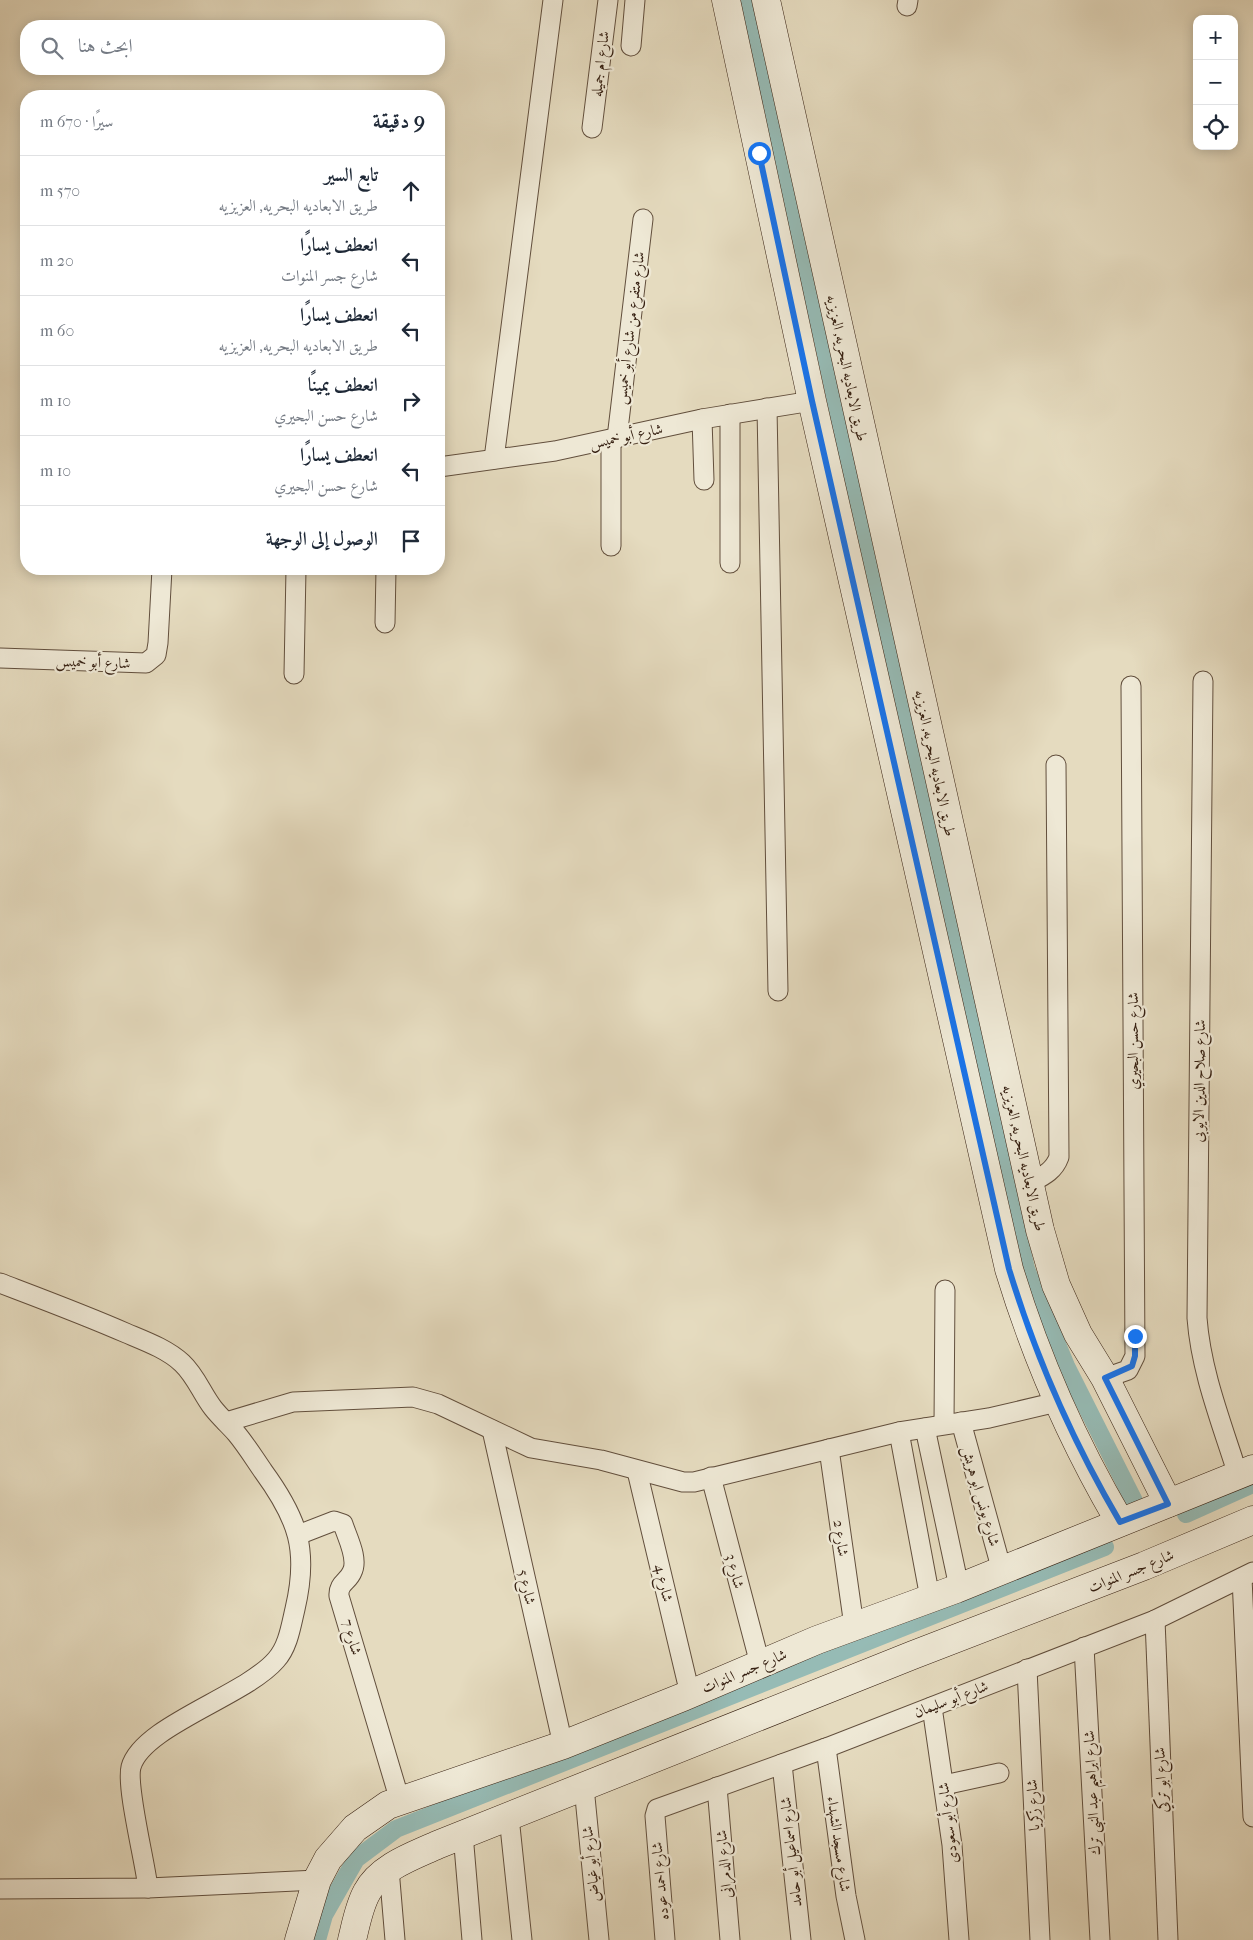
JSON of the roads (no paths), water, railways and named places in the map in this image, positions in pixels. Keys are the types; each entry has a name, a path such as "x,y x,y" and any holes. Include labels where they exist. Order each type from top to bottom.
{"street":[{"path":"494,459 553,0"},
{"name":"شارع ام جميله","path":"592,128 608,0"},
{"path":"630,46 635,0"},
{"path":"726,0 812,401 1009,1269 1025,1322 1057,1402 1120,1522"},
{"name":"طريق الابعاديه البحريه, العزيزيه","path":"766,0 1040,1230 1056,1285 1078,1334 1105,1378 1168,1504"},
{"name":"شارع متفرع من شارع أبو خميس","path":"611,546 614,438 643,219"},
{"name":"شارع أبو خميس","path":"445,465 555,451 702,419 812,401"},
{"path":"767,408 778,991"},
{"path":"730,414 730,563"},
{"path":"702,419 704,480"},
{"name":"شارع أبو خميس","path":"0,658 146,663 156,655 162,575"},
{"path":"294,674 296,575"},
{"path":"384,623 386,575"},
{"name":"شارع صلاح الدين الايوبى","path":"1202,681 1197,1318 1206,1374 1245,1472"},
{"name":"شارع حسن البحيري","path":"1105,1378 1128,1370 1135,1356 1131,686"},
{"path":"1030,1183 1051,1171 1056,1166 1060,1157 1056,765"},
{"path":"0,1283 76,1311 133,1336 182,1362 196,1380 212,1407 237,1434 278,1492 292,1516 298,1535 301,1568 296,1605 288,1639 278,1659 261,1676 144,1746 131,1767 133,1801 148,1888"},
{"name":"شارع يونس ابو هريش","path":"945,1290 952,1423 1002,1570"},
{"path":"226,1422 293,1402 399,1396 413,1397 438,1404 531,1448 601,1460 683,1482 694,1482 899,1432 1057,1402"},
{"path":"925,1428 959,1588"},
{"name":"شارع 5","path":"492,1430 563,1745"},
{"path":"899,1432 930,1598"},
{"name":"شارع 2","path":"829,1449 854,1626"},
{"name":"شارع 4","path":"637,1471 690,1694"},
{"name":"شارع جسر المنوات","path":"299,1940 317,1880 328,1859 355,1828 371,1816 400,1800 563,1745 854,1626 959,1588 1245,1472"},
{"name":"شارع 3","path":"710,1477 760,1664"},
{"name":"شارع جسر المنوات","path":"352,1940 366,1893 372,1884 389,1870 463,1834 913,1654 1144,1566 1253,1520"},
{"name":"شارع 7","path":"298,1535 334,1521 343,1524 354,1563 353,1572 340,1587 339,1596 400,1800"},
{"path":"1248,1575 1253,1817"},
{"name":"شارع أبو سليمان","path":"655,1822 657,1809 826,1748 1155,1620 1248,1575"},
{"name":"شارع ابو تركي","path":"1155,1620 1168,1940"},
{"name":"شارع ابراهيم عبد النبى ترك","path":"1084,1647 1100,1940"},
{"name":"شارع زكريا","path":"1026,1669 1040,1940"},
{"name":"شارع أبو سعودى","path":"932,1707 952,1845 959,1940"},
{"name":"شارع مسجد الشهداء","path":"826,1748 846,1896 855,1940"},
{"name":"شارع اسماعيل أبو حامد","path":"782,1764 801,1940"},
{"path":"944,1785 999,1774"},
{"name":"شارع أبو غياض","path":"584,1787 599,1940"},
{"name":"شارع الدمرانى","path":"718,1788 730,1940"},
{"path":"509,1817 522,1940"},
{"name":"شارع احمد عوده","path":"655,1822 665,1940"},
{"path":"463,1834 472,1940"},
{"path":"389,1870 395,1940"},
{"path":"0,1889 148,1888 317,1880"}],"waterway":[{"path":"744,0 824,346 916,775 1026,1269 1066,1366 1136,1505"},
{"path":"1186,1514 1253,1484"},
{"path":"317,1940 324,1915 356,1859 396,1829 1105,1547"}]}
